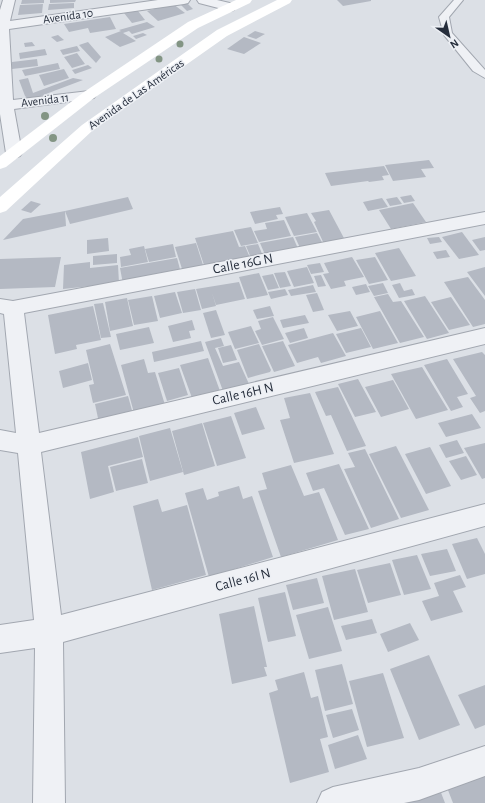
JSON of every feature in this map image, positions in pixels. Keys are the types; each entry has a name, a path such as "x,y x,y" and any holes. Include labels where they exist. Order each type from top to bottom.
{"main road":[{"name":"Avenida de Las Américas","path":"0,164 89,95 193,25 246,0"},
{"name":"Avenida de Las Américas","path":"0,208 16,191 87,128 222,33 286,0"}],"street":[{"path":"9,0 1,26 3,106 14,153"},
{"name":"Avenida 10","path":"1,26 184,0"},
{"path":"203,0 230,7"},
{"name":"Avenida 11","path":"3,106 89,95"},
{"name":"Calle 16G N","path":"6,307 485,218"},
{"path":"6,307 30,445 49,632 49,803"},
{"name":"Calle 16H N","path":"0,440 30,445 485,336"},
{"name":"Calle 16I N","path":"0,639 49,632 485,515"},
{"path":"333,803 419,784 485,761"}],"lane":[{"path":"459,0 444,17 447,34 477,69 485,75"}],"building":[{"path":"22,0 44,0 44,3 21,4"},
{"path":"50,0 76,0 75,2 50,3"},
{"path":"337,0 371,0 371,1 343,6"},
{"path":"74,3 74,8 48,10 49,4"},
{"path":"187,3 193,9 187,11 181,5"},
{"path":"43,4 42,13 18,15 20,5"},
{"path":"173,4 185,13 158,21 147,11"},
{"path":"138,11 145,20 132,23 124,13"},
{"path":"110,17 116,29 90,33 88,28 69,32 64,24"},
{"path":"147,22 155,27 132,34 129,31 123,33 136,41 120,47 105,37 121,31 119,30"},
{"path":"255,31 265,34 256,39 247,36"},
{"path":"143,33 147,35 136,39 133,36"},
{"path":"58,35 64,40 57,42 51,37"},
{"path":"244,37 261,43 244,54 227,49"},
{"path":"32,42 35,46 25,47 24,43"},
{"path":"88,42 101,57 96,63 79,45"},
{"path":"77,46 80,51 63,55 60,50"},
{"path":"45,49 47,55 20,59 19,53"},
{"path":"77,53 85,64 72,68 64,57"},
{"path":"37,59 38,66 12,69 12,62"},
{"path":"58,63 60,69 25,76 22,70"},
{"path":"88,65 92,68 75,74 72,70"},
{"path":"64,69 69,78 44,86 39,75"},
{"path":"28,78 33,93 73,78 83,80 30,100 25,96 19,80"},
{"path":"429,160 434,168 421,169 426,177 393,181 385,165"},
{"path":"384,166 389,175 382,176 384,180 369,182 331,186 325,173"},
{"path":"411,195 415,201 404,203 400,197"},
{"path":"128,197 133,209 70,224 65,211"},
{"path":"397,197 402,204 390,206 386,199"},
{"path":"382,198 388,207 368,211 363,202"},
{"path":"31,201 41,204 31,213 21,210"},
{"path":"413,203 426,222 391,229 379,210"},
{"path":"280,207 283,214 276,215 278,219 255,224 250,212"},
{"path":"329,210 345,240 324,244 314,222 316,221 311,213"},
{"path":"65,211 66,226 3,240 23,219"},
{"path":"307,213 317,232 294,236 285,217"},
{"path":"284,220 291,236 259,242 254,231 267,229 265,223"},
{"path":"251,227 258,243 241,246 234,230"},
{"path":"233,231 239,247 245,246 251,260 205,268 195,238"},
{"path":"462,232 479,255 459,259 442,237"},
{"path":"317,233 324,246 301,250 295,237"},
{"path":"293,237 299,251 266,257 260,243"},
{"path":"439,237 442,242 430,244 427,238"},
{"path":"485,237 485,250 480,251 472,240"},
{"path":"108,238 109,251 87,254 87,240"},
{"path":"196,243 204,268 183,272 175,247"},
{"path":"173,244 176,257 149,262 145,249"},
{"path":"258,244 263,256 251,258 246,246"},
{"path":"144,246 148,262 121,267 120,257 131,255 129,249"},
{"path":"399,248 416,276 391,281 375,253"},
{"path":"446,250 450,257 437,259 433,252"},
{"path":"117,254 117,263 93,265 93,256"},
{"path":"61,257 55,287 0,289 0,259"},
{"path":"352,257 364,277 344,281 346,286 331,289 323,274 329,273 324,263"},
{"path":"375,257 388,280 369,284 356,260"},
{"path":"177,258 181,273 123,284 120,268"},
{"path":"90,262 90,268 118,265 119,283 63,289 64,265"},
{"path":"320,263 324,272 311,274 307,265"},
{"path":"307,267 314,283 294,287 287,271"},
{"path":"485,267 485,296 467,272"},
{"path":"285,272 291,286 280,288 274,273"},
{"path":"259,273 268,295 247,299 239,277"},
{"path":"273,274 279,288 268,290 262,276"},
{"path":"321,275 326,286 318,287 314,276"},
{"path":"468,277 485,300 485,324 473,327 444,282"},
{"path":"239,282 245,299 216,305 212,293 216,306 202,309 196,289"},
{"path":"383,283 388,293 374,296 368,286"},
{"path":"400,283 404,291 412,289 415,295 399,298 392,285"},
{"path":"366,284 370,292 356,295 352,287"},
{"path":"313,285 316,292 291,296 288,290"},
{"path":"195,289 201,310 183,313 177,292"},
{"path":"285,289 288,295 271,299 268,292"},
{"path":"175,292 182,313 160,318 154,296"},
{"path":"317,293 324,310 313,312 306,295"},
{"path":"388,294 393,302 401,301 424,337 400,343 374,297"},
{"path":"152,296 158,321 134,325 128,300"},
{"path":"425,296 449,333 427,339 404,301"},
{"path":"451,297 470,325 449,330 431,302"},
{"path":"127,298 133,326 110,331 105,302"},
{"path":"103,303 111,337 101,338 94,304"},
{"path":"93,306 101,340 76,345 77,349 55,354 48,315"},
{"path":"270,306 274,316 257,319 253,310"},
{"path":"216,310 225,335 211,338 203,313"},
{"path":"350,311 358,326 337,331 328,315"},
{"path":"380,311 398,343 373,349 356,317"},
{"path":"305,315 309,323 283,328 280,320"},
{"path":"273,317 284,339 262,345 255,331 261,329 258,321"},
{"path":"192,320 195,330 189,331 191,338 173,342 168,326"},
{"path":"251,326 259,343 235,349 228,332"},
{"path":"149,327 154,343 120,350 116,334"},
{"path":"304,328 308,338 290,343 285,333"},
{"path":"361,328 371,347 346,353 336,334"},
{"path":"333,333 346,356 321,363 318,357 297,363 288,345"},
{"path":"221,338 224,346 215,348 223,366 239,362 249,384 223,391 205,342"},
{"path":"201,341 204,351 154,362 152,352"},
{"path":"283,341 295,366 274,372 262,346"},
{"path":"110,344 126,395 93,403 89,385 94,384 86,350"},
{"path":"259,344 271,370 270,372 248,378 237,350"},
{"path":"231,345 237,360 223,363 218,348"},
{"path":"482,352 485,355 485,411 480,413 470,398 476,396 453,359"},
{"path":"208,358 220,391 192,398 180,365"},
{"path":"144,359 148,373 155,372 165,405 134,413 121,365"},
{"path":"447,359 468,394 457,397 463,407 451,411 424,365"},
{"path":"88,363 92,380 63,388 59,371"},
{"path":"422,367 448,410 416,419 391,374"},
{"path":"179,368 188,395 167,401 158,373"},
{"path":"358,379 376,412 355,417 338,384"},
{"path":"393,380 409,409 381,417 365,387"},
{"path":"338,387 366,446 347,451 331,415 326,416 315,392"},
{"path":"310,393 334,454 294,463 280,420 290,418 284,398"},
{"path":"128,396 133,414 99,423 95,404"},
{"path":"256,407 265,429 242,435 234,413"},
{"path":"472,414 481,428 446,437 438,423"},
{"path":"231,416 246,458 217,466 203,423"},
{"path":"202,423 215,466 184,475 172,431"},
{"path":"170,428 183,472 150,481 139,436"},
{"path":"138,437 143,457 108,466 114,492 90,499 81,452"},
{"path":"457,440 464,453 446,458 439,445"},
{"path":"485,443 485,478 482,479 464,448"},
{"path":"396,446 429,510 401,518 369,454"},
{"path":"430,447 451,486 426,494 405,454"},
{"path":"365,449 399,519 371,528 344,469 355,467 348,453"},
{"path":"466,456 477,475 461,480 449,461"},
{"path":"142,459 148,483 116,491 110,467"},
{"path":"339,464 369,529 345,535 324,488 313,491 306,473"},
{"path":"291,465 304,496 319,492 338,540 281,557 258,491 267,489 262,473"},
{"path":"239,486 243,499 252,496 273,557 209,577 185,493 203,488 207,500 219,496 218,492"},
{"path":"158,499 162,512 187,505 206,575 152,590 133,506"},
{"path":"477,538 485,554 485,574 467,579 452,544"},
{"path":"447,549 456,571 430,576 421,554"},
{"path":"417,555 431,589 404,595 392,560"},
{"path":"390,563 401,595 368,603 357,570"},
{"path":"355,569 368,612 334,620 322,576"},
{"path":"460,575 466,587 453,591 463,612 431,621 422,601 439,596 434,583"},
{"path":"317,578 324,603 293,610 286,585"},
{"path":"285,592 296,636 268,642 258,598"},
{"path":"254,606 267,667 264,667 267,676 232,684 219,614"},
{"path":"328,607 342,651 309,659 296,615"},
{"path":"372,619 377,633 346,640 341,626"},
{"path":"410,623 419,640 388,652 380,634"},
{"path":"429,655 460,725 419,740 390,669"},
{"path":"342,664 353,704 325,711 315,670"},
{"path":"304,672 311,698 318,696 328,737 320,739 329,772 290,783 269,693 278,690 275,680"},
{"path":"383,673 404,738 367,747 349,681"},
{"path":"485,685 485,725 475,729 458,695"},
{"path":"352,709 359,730 333,738 326,715"},
{"path":"358,735 367,759 335,769 328,745"},
{"path":"485,770 485,803 453,803 446,785"},
{"path":"440,790 445,803 408,803"}]}
